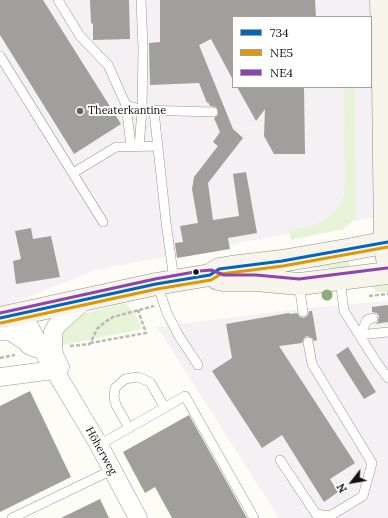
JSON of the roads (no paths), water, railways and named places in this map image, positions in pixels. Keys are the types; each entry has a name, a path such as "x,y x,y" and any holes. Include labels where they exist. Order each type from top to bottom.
{"main road":[{"path":"381,0 385,44 383,78 386,242 388,266"},
{"path":"0,318 130,289 210,275 219,269 282,261 386,242"},
{"path":"210,275 223,280 256,280 299,284 388,273"}],"street":[{"path":"0,331 8,331 25,341 30,346 48,350 57,324 85,300"},
{"name":"Höherweg","path":"22,314 48,350 58,377 99,445 138,518"},
{"path":"7,376 58,377"}],"lane":[{"path":"58,0 80,36 108,65 126,105 135,147"},
{"path":"135,147 142,110 143,48 141,0"},
{"path":"0,56 104,222"},
{"path":"126,105 142,110 154,111 213,112"},
{"path":"154,111 166,222 165,282 167,313 179,336 198,364"},
{"path":"73,173 116,147 158,146"},
{"path":"340,279 344,311 388,378"},
{"path":"299,284 303,312"},
{"path":"360,335 367,320 373,318"},
{"path":"360,335 388,332"},
{"path":"280,460 316,514 330,516 363,496 372,463 312,364 308,342"},
{"path":"377,363 388,362"},
{"path":"129,428 116,405 114,398 115,388 125,379 138,377 150,382 165,408"},
{"path":"99,445 185,396 254,518"},
{"path":"12,518 112,470"}],"place":[{"name":"Theaterkantine","path":"80,111"}]}
